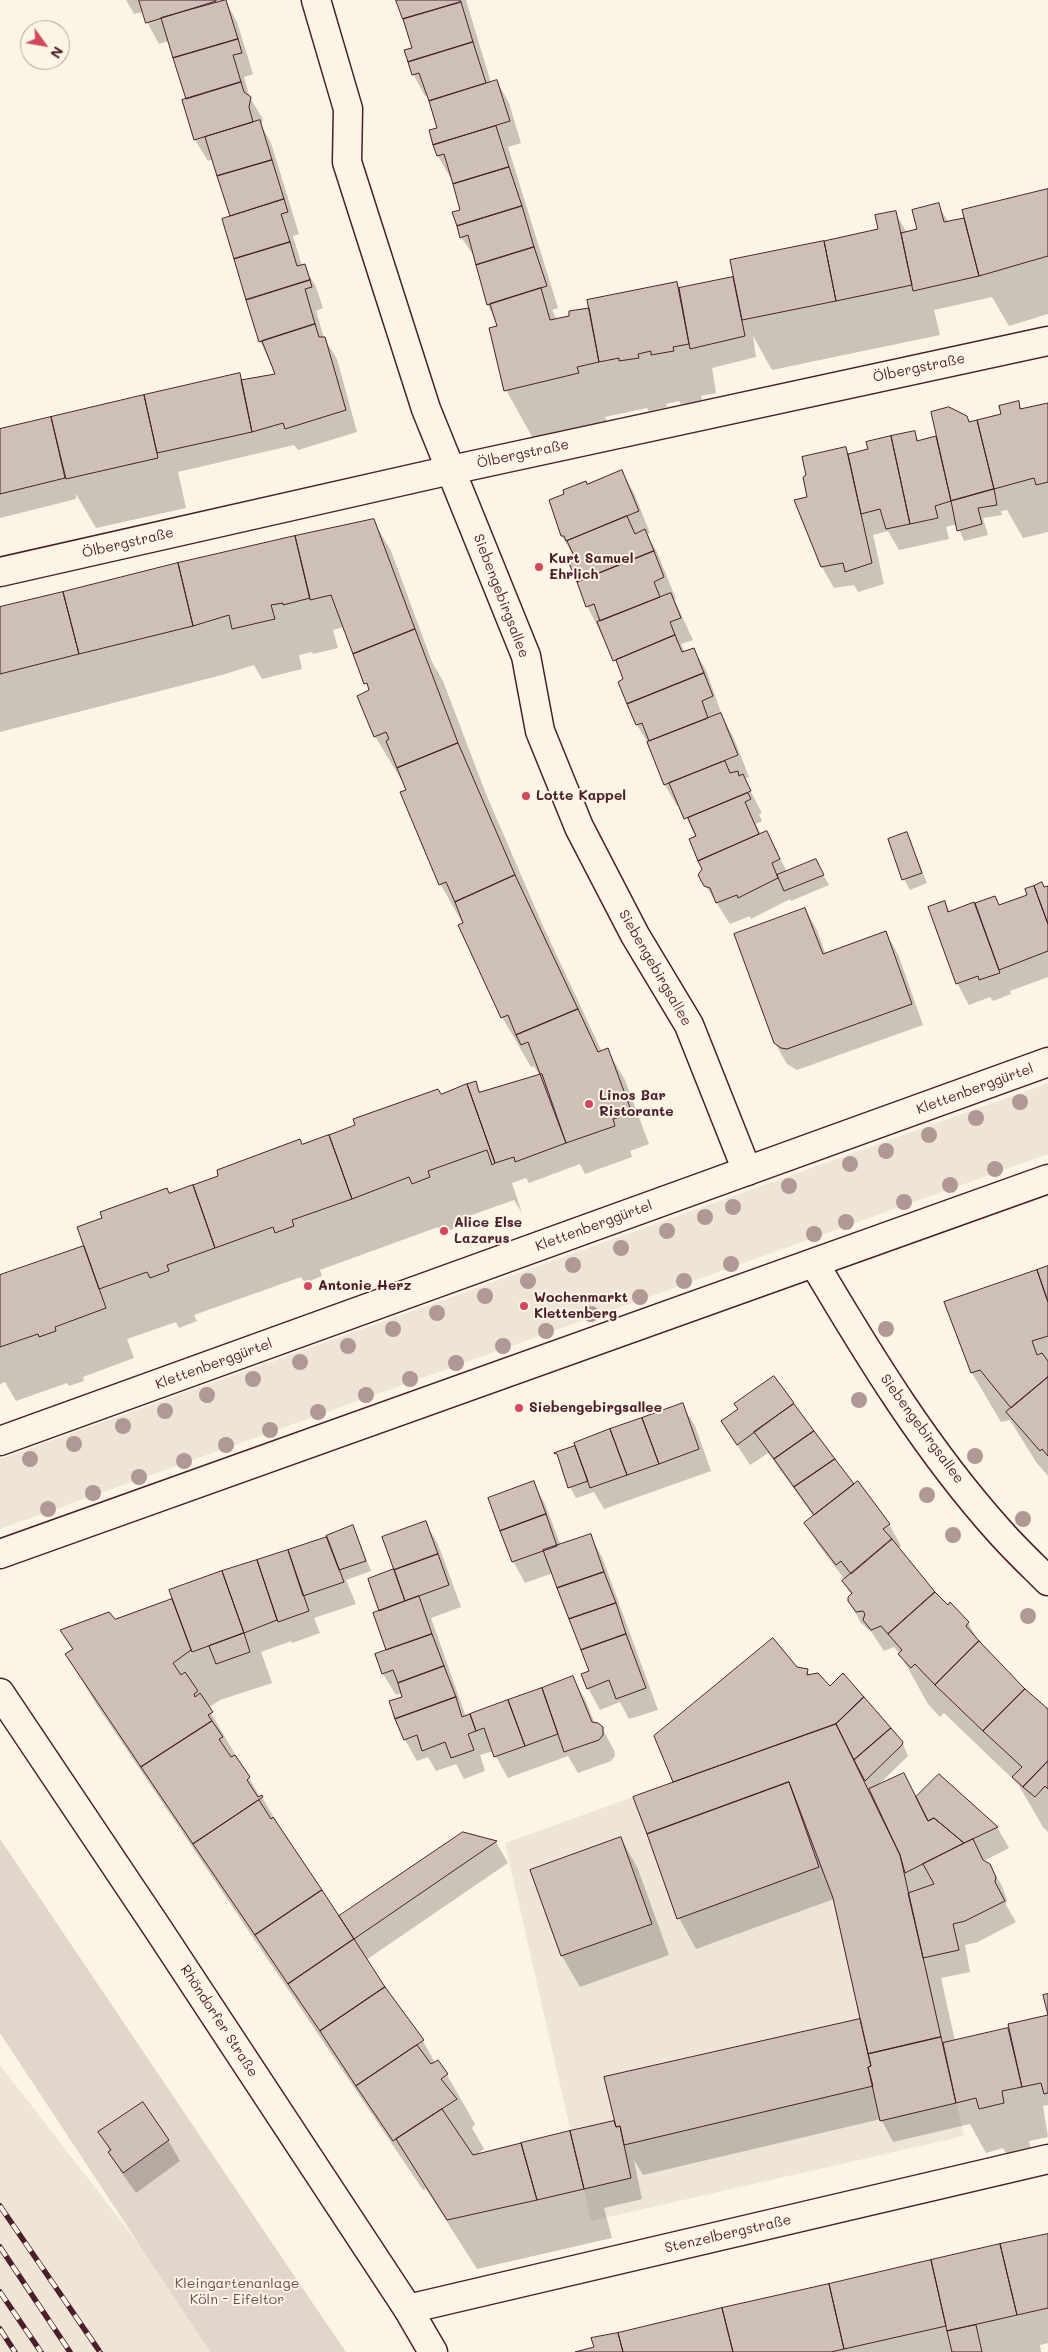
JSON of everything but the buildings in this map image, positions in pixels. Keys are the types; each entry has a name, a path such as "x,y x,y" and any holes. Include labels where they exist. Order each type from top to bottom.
{"street":[{"name":"Siebengebirgsallee","path":"316,0 348,108 347,162 426,409 526,656 540,731 579,827 635,935 689,1025 747,1171"},
{"name":"Ölbergstraße","path":"0,572 451,470 1048,341"},
{"name":"Klettenberggürtel","path":"0,1441 1048,1062"},
{"path":"0,1554 1048,1180"},
{"name":"Siebengebirgsallee","path":"814,1263 855,1332 925,1437 1000,1532 1048,1581"},
{"name":"Rhöndorfer Straße","path":"0,1693 408,2309 433,2352"},
{"name":"Stenzelbergstraße","path":"408,2309 1048,2159"}],"shaded area":[{"name":"Wochenmarkt Klettenberg","path":"1048,1083 1048,1154 0,1529 0,1459"},
{"path":"836,1724 900,1855 964,2136 591,2221 505,1843"},
{"path":"0,2065 145,2252 210,2352 0,2352"}],"green space":[{"name":"Kleingartenanlage Köln - Eifeltor","path":"0,1839 346,2352 210,2352 0,2033"}],"railway":[{"path":"0,2206 100,2352"},
{"path":"0,2247 70,2352"},
{"path":"0,2292 41,2352"},
{"path":"0,2329 15,2352"}],"place":[{"name":"Kurt Samuel Ehrlich","path":"539,567"},
{"name":"Lotte Kappel","path":"526,796"},
{"name":"Linos Bar Ristorante","path":"589,1104"},
{"name":"Alice Else Lazarus","path":"444,1231"},
{"name":"Antonie Herz","path":"308,1286"},
{"name":"Wochenmarkt Klettenberg","path":"524,1306"},
{"name":"Siebengebirgsallee","path":"519,1408"}]}
